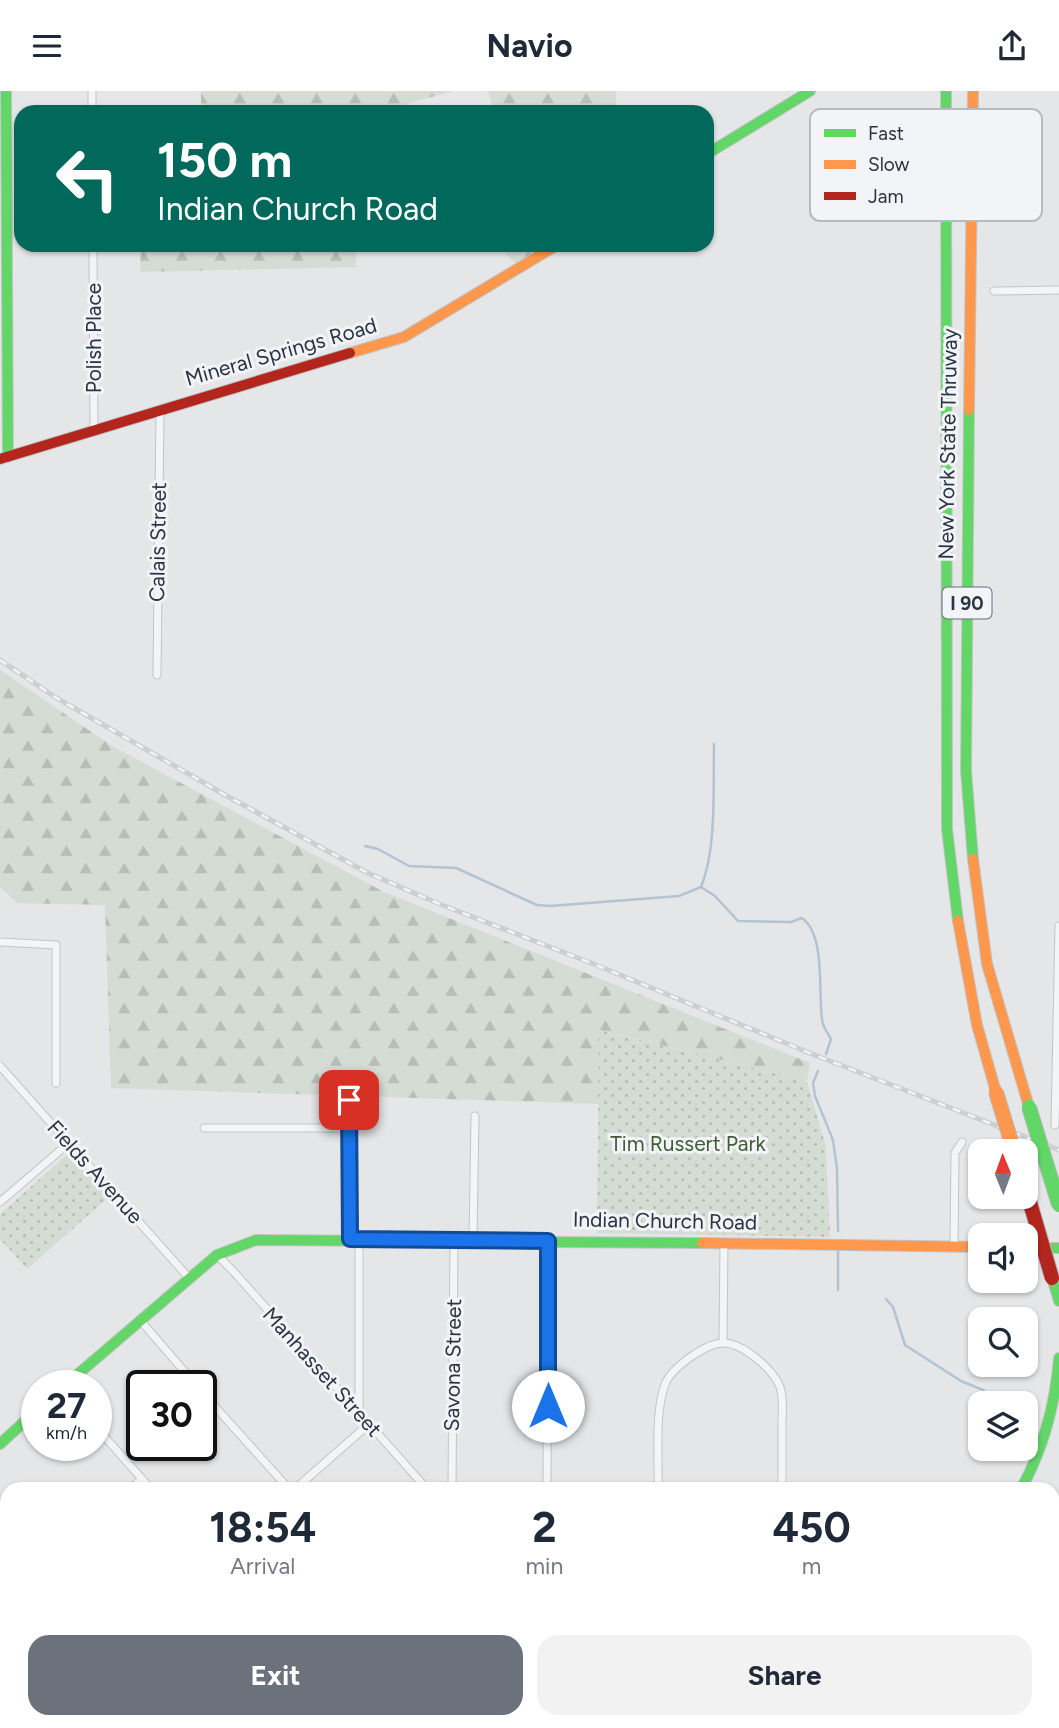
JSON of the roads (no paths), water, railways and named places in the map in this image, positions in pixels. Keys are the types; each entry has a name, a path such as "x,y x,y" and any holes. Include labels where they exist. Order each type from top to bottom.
{"main road":[{"path":"4,458 6,91"},
{"path":"714,150 810,91"},
{"name":"New York State Thruway","path":"946,91 946,109"},
{"name":"New York State Thruway","path":"973,91 973,109"},
{"name":"New York State Thruway","path":"946,221 947,829 958,923 974,1012 1010,1139"},
{"name":"New York State Thruway","path":"971,221 966,771 974,874 987,964 1059,1205"},
{"name":"Mineral Springs Road","path":"4,458 404,338 545,252"},
{"path":"1032,1209 1059,1307"},
{"name":"Indian Church Road","path":"82,1370 217,1255 263,1239 968,1247"},
{"path":"1038,1248 1059,1248"},
{"path":"1024,1482 1047,1432 1054,1408 1059,1358"},
{"path":"0,1444 21,1425"}],"street":[{"name":"Polish Place","path":"93,252 94,430"},
{"path":"993,291 1059,290"},
{"name":"Calais Street","path":"157,675 160,410"},
{"path":"1055,1125 1059,926"},
{"path":"0,942 55,945 56,1083"},
{"name":"Fields Avenue","path":"0,1066 189,1278"},
{"path":"349,1100 359,1413"},
{"path":"472,1240 475,1116"},
{"path":"204,1128 349,1128"},
{"path":"954,1246 955,1153 962,1142"},
{"path":"0,1202 69,1143"},
{"name":"Savona Street","path":"452,1482 454,1240"},
{"path":"547,1482 548,1241"},
{"path":"723,1343 724,1243"},
{"name":"Manhasset Street","path":"217,1255 421,1482"},
{"path":"140,1320 183,1370"},
{"path":"659,1482 659,1413 667,1379 694,1355 723,1343 731,1344 758,1359 775,1376 779,1385 782,1406 782,1482"},
{"path":"217,1409 283,1482"},
{"path":"303,1482 369,1424"},
{"path":"112,1445 145,1482"},
{"path":"138,1482 142,1479"}],"waterway":[{"path":"365,846 378,849 409,866 456,868 537,905 679,896 701,887 710,854 714,744"},
{"path":"701,887 715,896 738,921 791,922 802,918 810,926 815,937 820,965 822,1022 831,1039 826,1054"},
{"path":"818,1071 813,1083 815,1096 833,1140 837,1169 838,1231"},
{"path":"838,1252 838,1290"},
{"path":"886,1299 893,1307 905,1345 961,1381 984,1391"}],"railway":[{"path":"0,660 55,697 368,873 812,1054 1059,1150"}],"park label":[{"name":"Tim Russert Park","path":"688,1144"}]}
